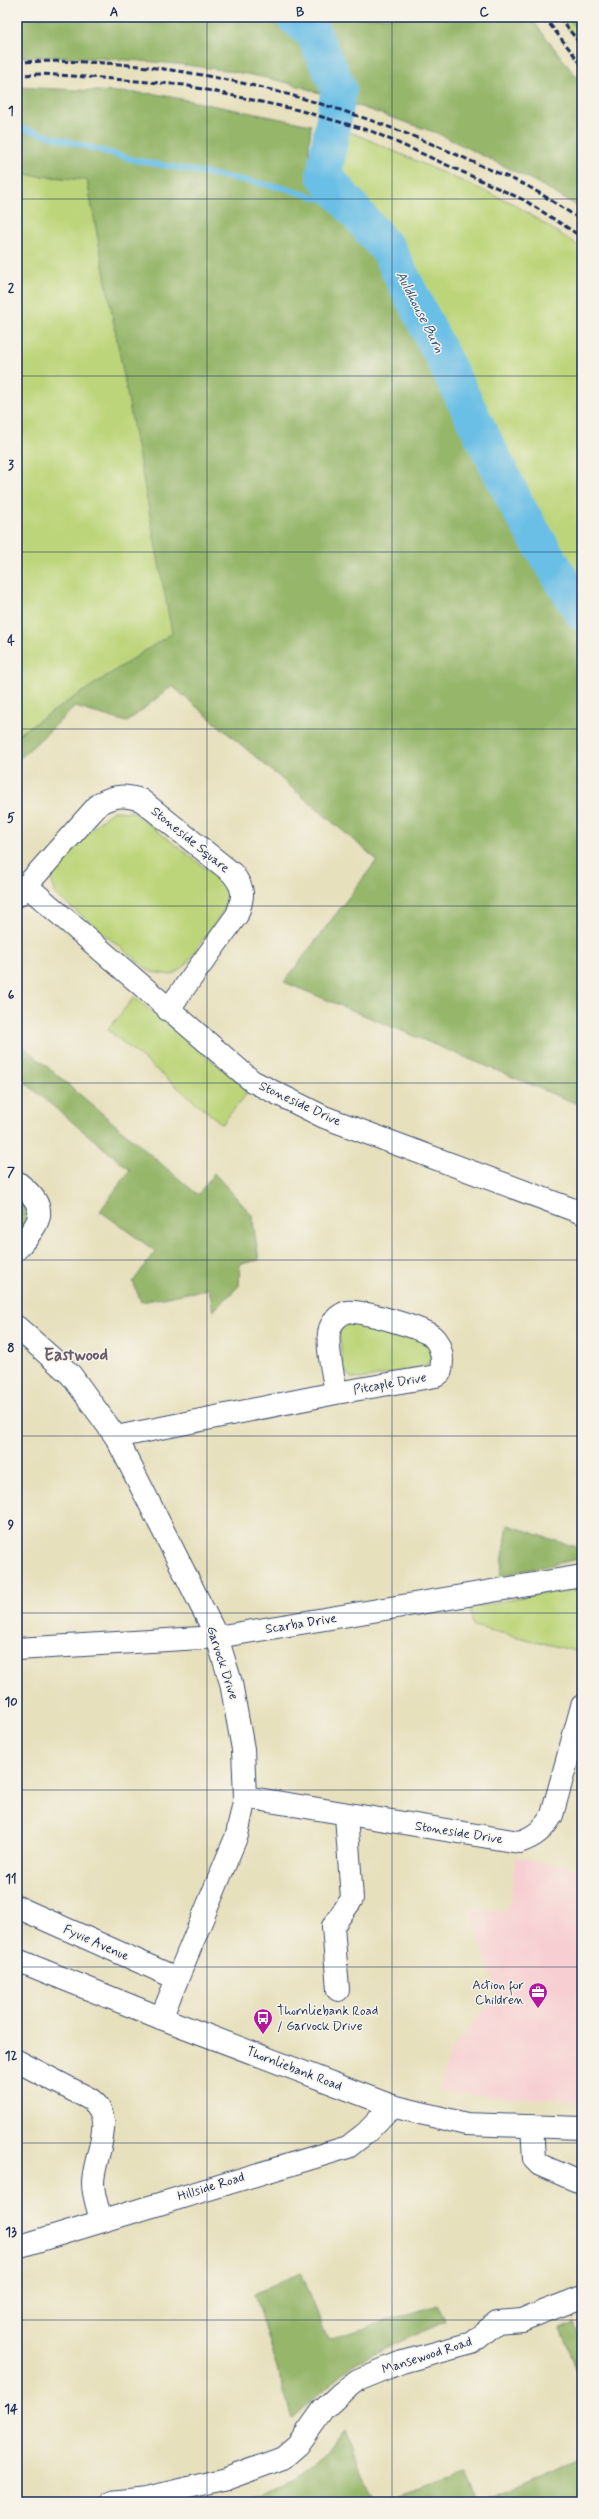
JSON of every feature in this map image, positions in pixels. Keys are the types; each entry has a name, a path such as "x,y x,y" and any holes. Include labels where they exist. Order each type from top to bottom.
{"street":[{"name":"Stoneside Square","path":"22,891 100,803 113,796 130,796 141,800 232,873 241,884 243,899 237,915 168,1010"},
{"name":"Stoneside Drive","path":"22,891 252,1080 289,1101 324,1117 582,1213"},
{"path":"17,1182 38,1203 40,1216 32,1231 17,1249"},
{"name":"Pitcaple Drive","path":"116,1437 336,1393 436,1376 440,1373 443,1366 438,1343 431,1335 414,1328 359,1312 347,1312 334,1322 328,1336 336,1393"},
{"name":"Garvock Drive","path":"17,1328 71,1375 116,1437 217,1638 231,1683 243,1749 244,1797 237,1835 176,1978 161,2018"},
{"name":"Scarba Drive","path":"17,1649 217,1638 582,1576"},
{"name":"Stoneside Drive","path":"244,1797 346,1815 519,1842 532,1838 546,1824 556,1804 582,1706"},
{"path":"338,1990 333,1926 352,1899 346,1815"},
{"name":"Fyvie Avenue","path":"17,1907 176,1978"},
{"name":"Thornliebank Road","path":"17,1960 161,2018 392,2106 466,2124 582,2128"},
{"path":"17,2061 90,2099 99,2106 104,2123 93,2183 101,2220"},
{"name":"Hillside Road","path":"17,2247 101,2220 348,2147 366,2133 392,2106"},
{"path":"532,2126 534,2159 540,2165 582,2183"},
{"name":"Mansewood Road","path":"111,2502 147,2498 226,2479 283,2458 298,2445 323,2410 358,2380 402,2362 472,2343 497,2322 522,2320 582,2297"}],"shaded area":[{"path":"515,1857 582,1870 582,2101 470,2095 438,2090 453,2049 497,1993 471,1910 509,1911"}],"green space":[{"path":"17,17 288,17 304,33 310,43 320,64 331,97 283,82 212,68 115,59 17,57"},
{"path":"319,17 530,17 582,84 582,209 536,182 437,133 352,104 348,70"},
{"path":"559,17 582,17 582,46"},
{"path":"567,17 582,17 582,35"},
{"path":"17,87 156,94 311,125 309,149 312,165 326,195 361,234 386,255 525,533 582,624 582,1106 284,982 377,860 172,686 127,722 75,707 17,761 17,735 172,633 87,180 17,174"},
{"path":"337,130 355,134 512,203 582,248 582,593 527,508 398,247 331,174"},
{"path":"17,174 87,180 173,633 17,735"},
{"path":"113,811 133,812 227,885 232,898 185,966 172,975 151,972 56,895 50,874 98,823"},
{"path":"134,997 249,1091 222,1124 108,1030"},
{"path":"17,1041 198,1195 214,1173 252,1215 259,1260 240,1264 239,1286 213,1311 209,1289 141,1302 133,1282 155,1251 100,1211 130,1170 17,1076"},
{"path":"17,1190 33,1215 17,1238"},
{"path":"355,1320 424,1341 429,1345 432,1360 423,1367 360,1379 351,1378 343,1369 339,1331 344,1324"},
{"path":"508,1525 582,1549 582,1558 500,1576"},
{"path":"571,1587 582,1592 582,1640 579,1652 473,1626 470,1608"},
{"path":"301,2272 328,2340 437,2305 446,2321 354,2363 292,2419 255,2293"},
{"path":"574,2323 582,2344 582,2383 561,2329"},
{"path":"345,2431 362,2478 379,2502 252,2502 251,2497 294,2476 329,2453"},
{"path":"582,2461 582,2500 576,2502 482,2502"},
{"path":"466,2474 478,2502 380,2502"}],"waterway":[{"name":"Auldhouse Burn","path":"294,17 313,33 339,89 324,175 389,251 520,511 582,613"},
{"path":"17,127 135,160 284,188 316,198 345,201"}],"railway":[{"path":"544,17 582,65"},
{"path":"559,17 582,46"},
{"path":"17,62 76,62 135,66 193,73 251,85 308,100 364,118 419,139 509,178 531,188 582,220"},
{"path":"17,75 42,74 184,85 298,110 371,131 425,155 524,200 582,237"}],"place":[{"name":"Action for Children","path":"538,2009"},
{"name":"Thornliebank Road / Garvock Drive","path":"263,2035"}],"district":[{"name":"Eastwood","path":"76,1355"}]}
